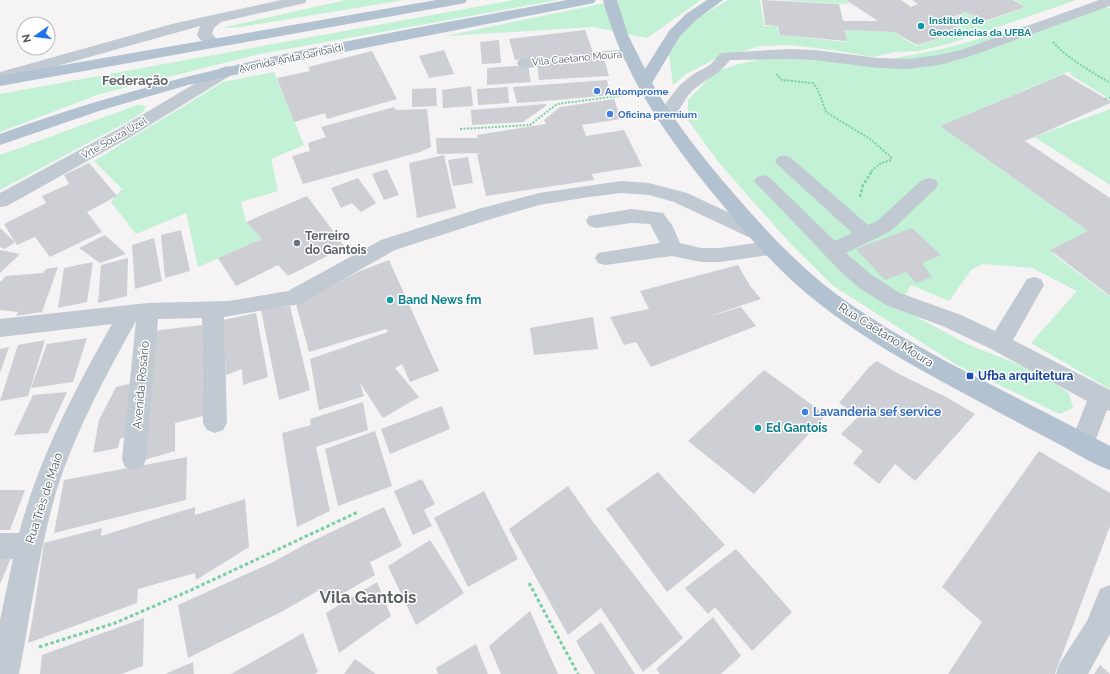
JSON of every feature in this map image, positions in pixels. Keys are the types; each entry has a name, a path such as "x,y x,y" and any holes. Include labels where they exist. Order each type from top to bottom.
{"main road":[{"path":"0,81 460,0"},
{"name":"Avenida Anita Garibaldi","path":"0,140 45,122 133,95 227,71 589,0"},
{"name":"Rua Caetano Moura","path":"610,0 614,19 630,54 666,118 698,164 764,241 818,291 857,320 934,365 1110,459"},
{"path":"648,87 674,34 691,17 716,0"}],"street":[{"path":"0,77 218,17 300,0"},
{"path":"666,118 676,100 686,88 716,68 726,56 795,54 878,63 915,63 939,60 966,53 1110,1"},
{"path":"1094,7 1110,8"},
{"path":"213,43 204,35 205,28 209,23 218,17"},
{"name":"Vila Caetano Moura","path":"525,63 630,54"},
{"name":"Vrte Souza Uzel","path":"0,201 126,132 227,71"},
{"path":"784,161 867,235"},
{"path":"763,181 832,251 866,282 893,299 953,321 1106,398 1082,444"},
{"path":"832,251 884,226 930,184"},
{"path":"0,328 139,312 229,309 293,298 388,246 485,214 539,199 621,187 649,189 680,197 764,241"},
{"path":"596,221 631,216 656,218 662,225 672,249"},
{"path":"605,258 672,249 701,255 720,255 764,241"},
{"path":"999,343 1034,285"},
{"path":"203,310 213,312 215,423"},
{"name":"Avenida Rosário","path":"134,459 139,312"},
{"name":"Rua Três de Maio","path":"6,665 28,546 45,487 60,447 92,380 139,312"},
{"path":"0,546 28,546"},
{"path":"1071,674 1097,631 1110,599"}],"path":[{"path":"1052,22 1054,28 1047,36 1059,49 1110,83"},
{"path":"773,72 782,80 813,83 822,94 823,106 826,112 870,139 891,156 891,160 881,163 867,175 860,194 862,202"},
{"path":"460,129 530,124 557,104 648,87"},
{"path":"1106,99 1110,98"},
{"path":"6,665 116,623 189,592 358,512"},
{"path":"529,583 578,674"}],"green space":[{"path":"346,0 404,0 241,27 221,28"},
{"path":"514,0 558,0 260,54 100,94 0,132 0,94"},
{"path":"620,0 701,0 647,38 593,27 445,36"},
{"path":"728,0 760,0 764,26 777,26 778,35 847,42 846,30 893,32 916,46 965,31 946,20 967,12 985,22 1026,7 1014,0 1076,0 948,44 918,51 895,52 873,57 791,45 760,46 713,60 686,74 673,85 668,46 693,21"},
{"path":"776,0 844,0 851,4"},
{"path":"1094,7 1110,8 1110,99 1071,75 1070,71 940,126 1088,231 1053,254 1110,297 1110,389 1031,343 1077,291 1032,268 983,264 971,270 949,301 911,285 898,307 967,344 1035,371 1069,393 1073,408 1060,414 957,365 832,285 790,243 720,164 688,120 688,100 715,72 739,64 767,58 876,62 942,49"},
{"path":"274,72 304,145 271,159 278,191 241,202 246,222 262,239 198,267 186,213 136,234 111,202 122,189 94,161 223,82"},
{"path":"137,105 146,106 143,112 131,120 0,190 0,155"},
{"path":"1110,109 1110,185 1034,137"}],"building":[{"path":"762,0 839,4 843,21 878,21 846,0 901,0 911,7 918,4 912,0 1013,0 1025,7 985,21 966,12 945,20 964,31 917,45 894,32 845,30 847,41 779,35 778,26 765,25"},
{"path":"585,30 593,52 515,60 509,39"},
{"path":"499,40 501,63 482,64 480,42"},
{"path":"444,50 454,74 429,78 419,56"},
{"path":"372,51 397,99 327,119 325,113 294,122 277,78 310,71 308,67"},
{"path":"604,59 609,76 539,80 537,65"},
{"path":"528,65 531,82 487,85 487,68"},
{"path":"1064,74 1110,101 1110,103 1025,141 1110,198 1110,296 1050,250 1088,231 940,126"},
{"path":"607,80 611,95 546,101 517,103 513,87"},
{"path":"471,86 473,106 443,108 442,90"},
{"path":"508,87 509,103 478,105 477,89"},
{"path":"436,88 437,106 412,107 412,89"},
{"path":"614,99 621,119 582,125 586,136 624,130 642,166 592,174 594,180 486,196 477,154 482,153 437,154 436,138 478,138 477,135 546,124 544,120 560,107"},
{"path":"546,104 546,106 523,122 472,125 471,110"},
{"path":"394,107 396,110 427,109 431,147 420,152 303,184 292,156 310,151 308,143 326,137 321,127"},
{"path":"444,155 456,208 417,218 409,163"},
{"path":"468,157 473,183 453,186 448,160"},
{"path":"89,163 117,196 87,212 102,232 50,257 35,237 17,245 4,224 46,203 42,196 69,184 64,175"},
{"path":"387,169 399,195 384,200 372,174"},
{"path":"358,178 376,203 361,212 352,203 341,208 331,188"},
{"name":"Terreiro do Gantois","path":"307,196 345,247 288,276 278,265 236,286 218,258 262,239 246,222"},
{"path":"0,228 15,242 5,249 0,247"},
{"path":"912,228 941,255 922,263 932,277 916,283 906,272 885,280 856,249"},
{"path":"181,230 190,271 165,278 161,235"},
{"path":"105,235 126,254 100,263 79,248"},
{"path":"154,238 162,281 135,289 132,245"},
{"path":"0,250 20,254 0,273"},
{"path":"128,258 127,296 98,303 101,265"},
{"path":"389,260 439,371 410,382 402,364 395,368 419,397 383,418 360,383 364,396 319,410 310,359 388,332 386,329 309,352 296,304 360,271"},
{"path":"93,262 87,302 58,308 64,268"},
{"path":"738,265 750,286 761,299 704,318 741,307 756,326 651,367 636,342 624,345 610,317 649,309 640,291"},
{"path":"58,267 42,312 16,316 18,312 0,310 0,282 6,276 43,273 46,269"},
{"path":"290,306 310,390 279,400 261,310"},
{"path":"256,313 268,377 243,385 242,369 226,375 223,320"},
{"path":"593,317 598,349 534,355 530,328"},
{"path":"202,325 203,416 175,423 175,451 144,460 153,331"},
{"path":"87,338 73,382 31,388 47,344"},
{"path":"45,340 28,396 0,401 18,345"},
{"path":"9,347 0,373 0,349"},
{"path":"877,361 975,414 915,481 895,464 879,484 853,463 863,451 841,434 859,416 839,403 869,367"},
{"name":"Ed Gantois","path":"764,370 826,415 754,494 688,441"},
{"path":"133,383 128,436 120,439 118,448 93,453 99,420 116,387"},
{"path":"67,392 48,433 14,435 33,395"},
{"path":"363,402 368,430 316,447 330,511 297,527 282,433 311,425 310,419"},
{"path":"442,406 450,429 390,454 381,429"},
{"path":"375,431 392,486 338,506 325,449"},
{"path":"1039,451 1110,493 1110,526 1055,674 948,674 982,622 942,587"},
{"path":"187,457 186,500 54,533 64,480"},
{"path":"658,472 725,545 667,592 606,509"},
{"path":"422,479 435,504 424,510 432,526 413,535 394,491"},
{"path":"568,486 593,522 683,638 643,672 601,608 568,635 509,529"},
{"path":"0,490 25,490 10,530 0,530"},
{"path":"484,491 518,559 468,587 434,518"},
{"path":"245,499 249,547 196,580 195,573 138,589 137,603 28,643 44,543 102,528 101,536 195,507 195,515"},
{"path":"384,507 402,546 370,562 375,575 326,603 321,589 283,611 188,658 178,605 271,563 306,544"},
{"path":"430,540 464,593 416,625 388,566"},
{"path":"736,549 792,612 752,651 715,607 708,614 685,588"},
{"path":"0,558 11,558 0,584"},
{"path":"377,582 391,616 339,653 326,613"},
{"path":"530,611 558,674 501,674 489,646"},
{"path":"713,617 741,656 721,674 660,674 656,669"},
{"path":"144,618 143,666 121,674 40,674 42,655"},
{"path":"601,622 635,674 595,674 576,641"},
{"path":"303,633 318,672 314,674 231,674"},
{"path":"476,644 488,674 438,674 436,668"},
{"path":"355,659 376,674 344,674"},
{"path":"193,662 194,674 165,674"},
{"path":"1100,665 1110,674 1094,674"}],"place":[{"name":"Instituto de Geociências da UFBA","path":"921,26"},
{"name":"Automprome","path":"597,91"},
{"name":"Oficina premium","path":"610,114"},
{"name":"Terreiro do Gantois","path":"297,243"},
{"name":"Band News fm","path":"390,300"},
{"name":"Ufba arquitetura","path":"970,376"},
{"name":"Lavanderia sef service","path":"805,412"},
{"name":"Ed Gantois","path":"758,428"}],"district":[{"name":"Federação","path":"135,80"},
{"name":"Vila Gantois","path":"368,597"}]}
